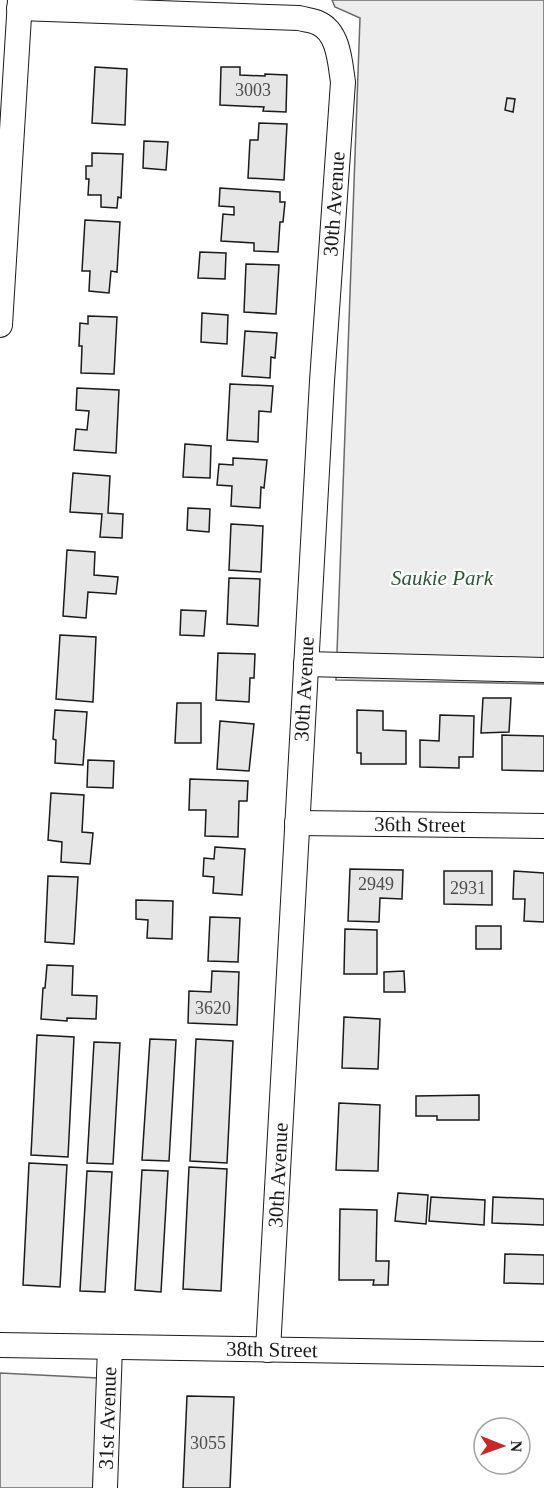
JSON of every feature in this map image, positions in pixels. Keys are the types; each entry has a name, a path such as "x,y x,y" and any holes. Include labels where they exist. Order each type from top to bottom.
{"street":[{"name":"30th Avenue","path":"19,4 299,18 319,23 330,31 338,52 343,82 322,381 268,1350"},
{"path":"0,325 5,174 19,4"},
{"path":"306,664 544,670"},
{"name":"36th Street","path":"297,823 544,826"},
{"name":"38th Street","path":"0,1345 544,1354"},
{"name":"31st Avenue","path":"105,1488 110,1347"}],"shaded area":[{"name":"Saukie Park","path":"332,0 544,0 544,684 336,680 360,18 335,7"},
{"path":"0,1373 98,1378 93,1488 0,1488"}],"building":[{"path":"95,67 127,69 125,125 92,123"},
{"path":"221,67 240,67 240,75 287,75 286,112 263,111 264,107 220,105"},
{"path":"507,98 515,99 513,112 505,110"},
{"path":"259,123 287,124 284,180 248,178 250,140 258,140"},
{"path":"144,141 168,142 166,170 143,168"},
{"path":"92,153 123,154 121,198 118,197 117,208 101,207 101,195 88,195 89,179 86,179 86,166 92,166"},
{"path":"220,188 280,192 280,202 285,202 283,222 280,222 278,252 254,251 254,243 221,241 223,214 234,215 234,207 219,206"},
{"path":"85,220 120,222 117,272 111,271 109,293 89,291 90,271 82,271"},
{"path":"200,252 226,253 225,279 198,278"},
{"path":"246,264 279,265 276,314 244,312"},
{"path":"202,313 228,315 227,344 201,342"},
{"path":"88,316 117,317 114,374 81,373 80,323 88,324"},
{"path":"245,331 277,333 275,358 271,357 270,378 242,376"},
{"path":"230,384 273,386 271,412 259,411 258,442 227,440"},
{"path":"77,388 119,390 116,453 74,450 76,429 87,430 89,411 76,410"},
{"path":"185,444 211,446 210,478 183,477"},
{"path":"233,458 267,460 264,488 261,487 260,508 231,506 232,486 217,485 219,464 233,465"},
{"path":"73,473 110,476 108,513 123,514 122,538 100,537 102,514 70,512"},
{"path":"188,508 210,509 209,532 187,530"},
{"path":"231,524 263,526 261,572 229,570"},
{"path":"67,550 95,552 94,575 118,577 116,594 88,592 86,618 63,616"},
{"path":"229,578 260,579 258,626 227,624"},
{"path":"181,610 206,611 204,636 180,635"},
{"path":"60,635 96,637 93,702 56,699"},
{"path":"218,653 255,654 254,678 250,678 249,702 216,700"},
{"path":"483,698 511,698 509,732 481,733"},
{"path":"177,703 201,703 201,743 175,743"},
{"path":"55,710 87,712 83,765 55,763 56,740 53,739"},
{"path":"357,710 383,711 383,730 406,731 406,764 361,764 361,753 357,753"},
{"path":"440,715 474,716 473,757 459,757 459,768 420,767 420,740 439,741"},
{"path":"220,721 254,724 249,771 217,769"},
{"path":"502,735 544,736 544,771 502,770"},
{"path":"88,760 114,761 113,788 87,787"},
{"path":"190,779 248,781 247,801 239,801 238,837 205,836 206,810 189,810"},
{"path":"51,793 84,795 82,832 93,833 90,864 61,862 62,842 48,840"},
{"path":"215,847 245,849 242,895 213,893 214,877 203,876 204,858 214,859"},
{"path":"350,869 403,870 402,899 380,898 379,922 348,921"},
{"path":"444,871 492,871 492,905 444,904"},
{"path":"514,871 544,873 544,922 524,921 525,899 513,899"},
{"path":"48,876 78,877 74,944 45,942"},
{"path":"136,900 173,901 172,939 147,938 148,920 136,919"},
{"path":"210,917 240,918 238,962 208,961"},
{"path":"476,926 501,926 501,949 476,949"},
{"path":"345,929 377,930 377,974 344,974"},
{"path":"47,965 73,966 72,995 97,996 96,1019 67,1018 67,1021 41,1019"},
{"path":"212,971 239,972 237,1025 188,1023 189,991 211,992"},
{"path":"404,971 405,992 384,992 384,972"},
{"path":"344,1017 380,1019 378,1069 342,1068"},
{"path":"37,1035 74,1037 68,1157 31,1155"},
{"path":"150,1039 176,1040 169,1161 142,1160"},
{"path":"196,1039 233,1041 227,1163 190,1161"},
{"path":"94,1042 120,1043 113,1164 87,1163"},
{"path":"479,1095 479,1120 437,1120 437,1116 416,1116 416,1096"},
{"path":"339,1103 380,1105 378,1171 336,1170"},
{"path":"29,1163 67,1165 60,1287 23,1285"},
{"path":"189,1167 227,1169 221,1291 183,1289"},
{"path":"142,1170 168,1171 161,1292 135,1290"},
{"path":"87,1171 112,1172 105,1292 80,1291"},
{"path":"398,1193 428,1195 426,1224 395,1221"},
{"path":"431,1197 485,1200 484,1225 429,1221"},
{"path":"493,1197 544,1199 544,1225 492,1223"},
{"path":"340,1209 377,1210 376,1261 389,1261 388,1285 373,1285 374,1280 339,1280"},
{"path":"505,1254 544,1255 544,1284 504,1283"},
{"path":"187,1396 234,1397 230,1488 183,1488"}]}
